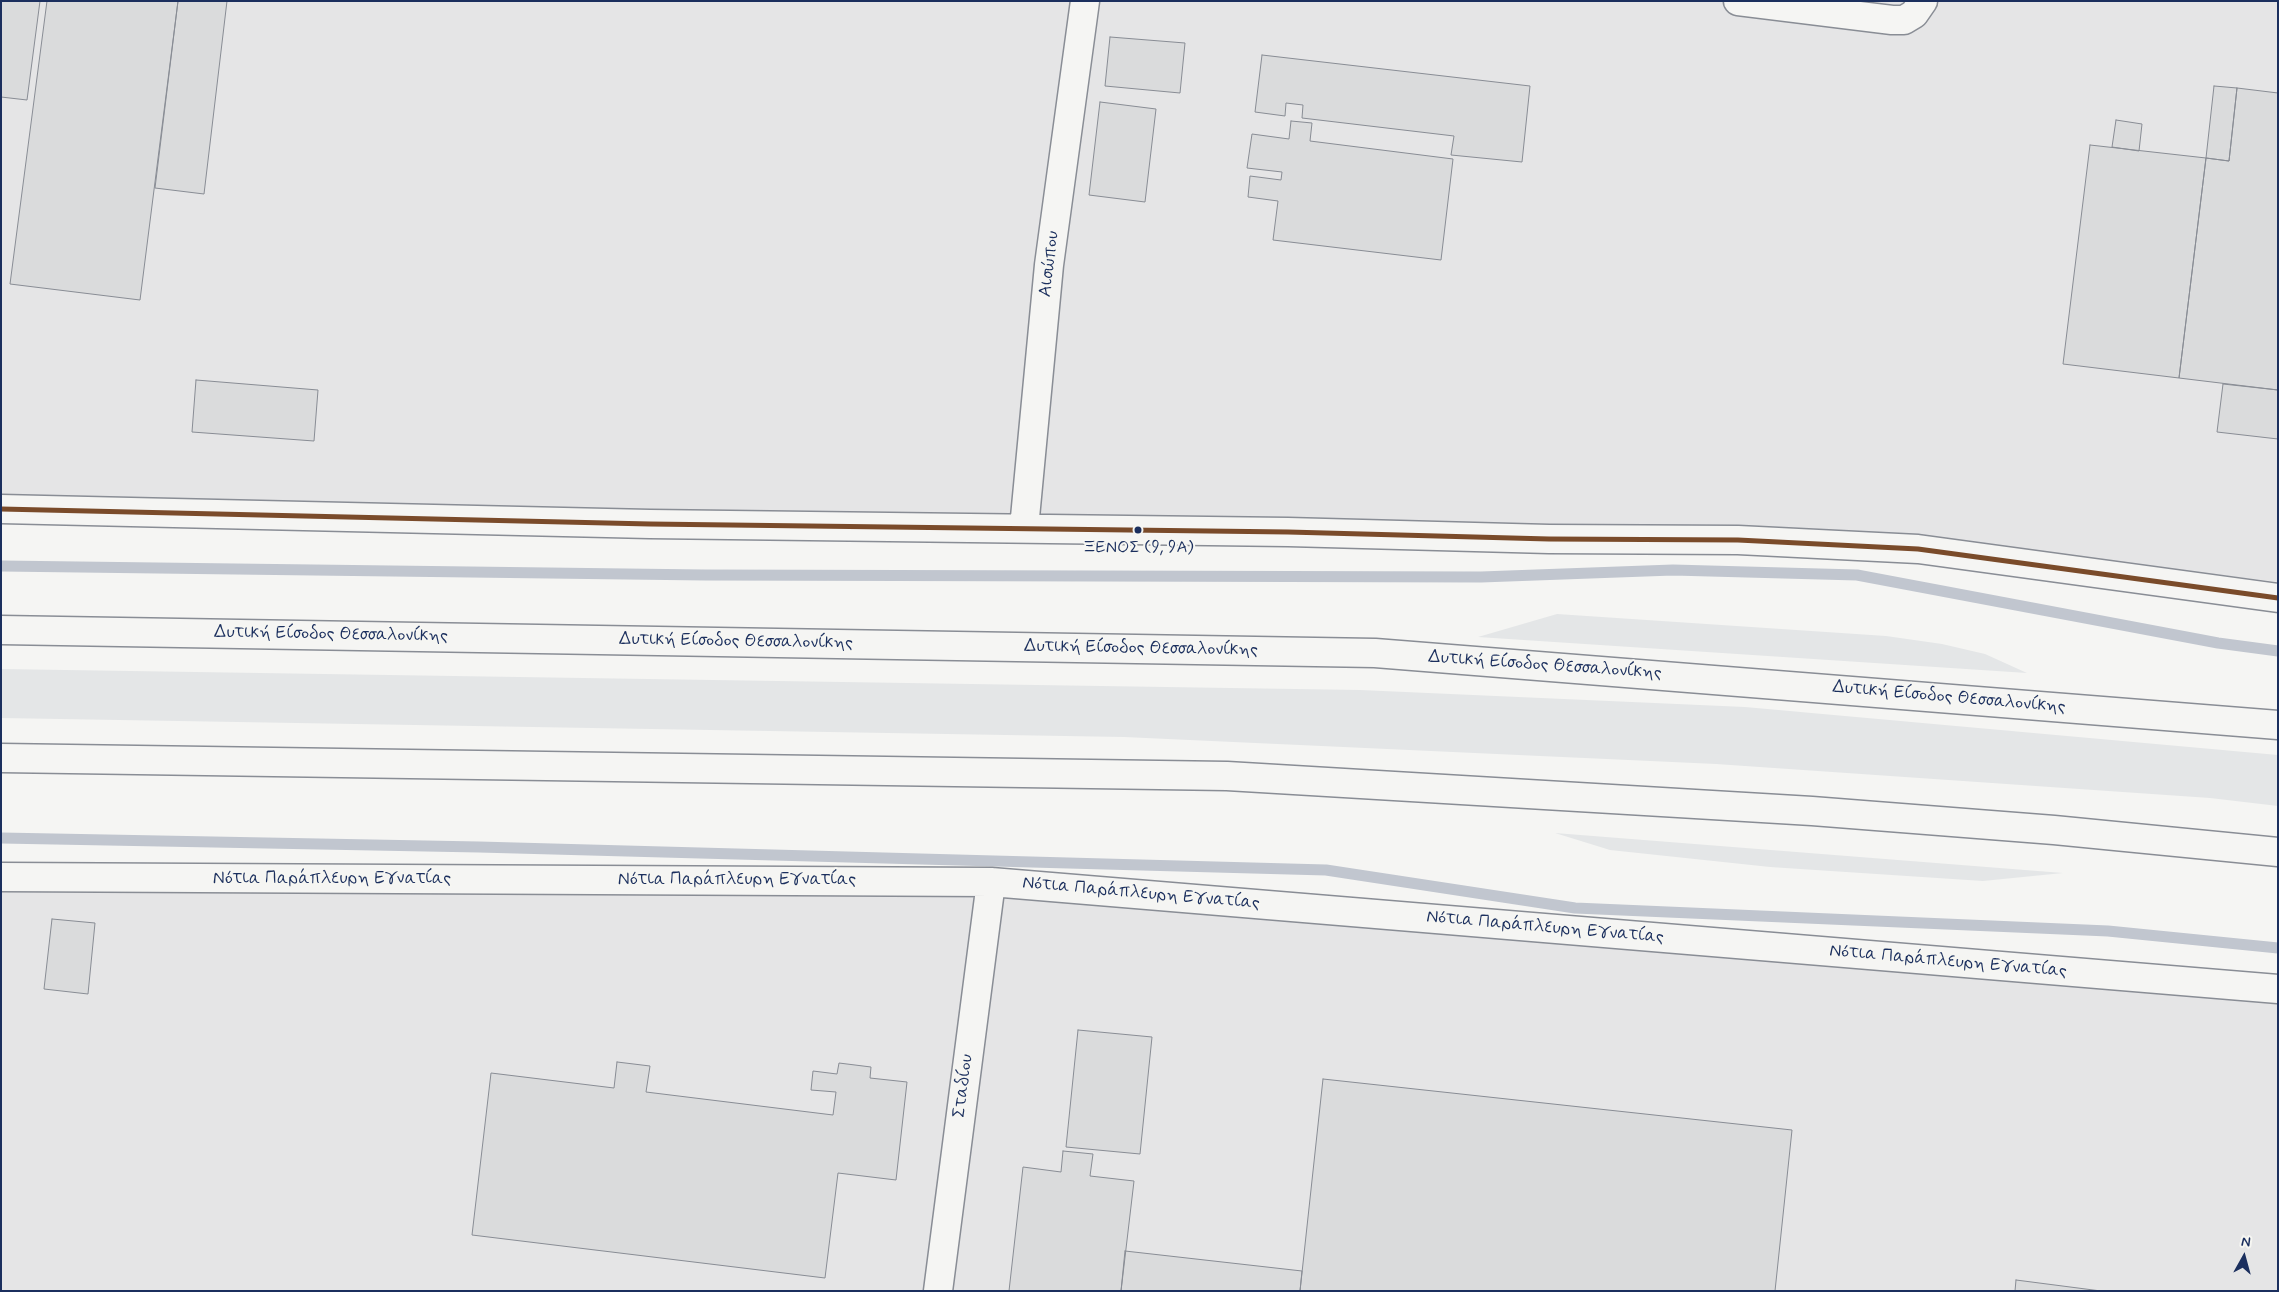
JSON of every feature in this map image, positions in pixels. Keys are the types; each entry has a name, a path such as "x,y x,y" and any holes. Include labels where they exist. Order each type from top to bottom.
{"main road":[{"name":"Αισώπου","path":"1024,528 1049,265 1085,1"},
{"path":"1738,1 1892,20 1904,20 1914,14 1923,1"},
{"path":"1,509 650,524 1024,528 1549,539 1738,540 1918,549 2278,598"},
{"name":"Δυτική Είσοδος Θεσσαλονίκης","path":"1,630 1375,653 2278,725"},
{"path":"1,758 1227,776 1812,811 2054,830 2278,852"},
{"name":"Νότια Παράπλευρη Εγνατίας","path":"1,877 991,882 2278,989"},
{"name":"Σταδίου","path":"938,1291 991,882"}],"shaded area":[{"path":"1,1 2278,1 2278,582 1922,539 1,502"},
{"path":"1557,614 1886,636 1942,644 1985,654 2027,673 1478,637"},
{"path":"1,669 1360,690 1745,707 2278,755 2278,806 2210,798 1716,764 1124,737 1,718"},
{"path":"1555,833 2063,873 1983,881 1770,867 1610,850"},
{"path":"1,877 991,882 2278,989 2278,1291 1,1291"}],"building":[{"path":"1,1 40,1 27,100 1,97"},
{"path":"47,1 178,1 140,300 10,284"},
{"path":"178,1 227,1 204,194 155,188"},
{"path":"1110,37 1185,43 1180,93 1105,86"},
{"path":"1262,55 1530,86 1522,162 1451,155 1454,136 1302,118 1303,105 1286,103 1285,116 1255,112"},
{"path":"2214,86 2237,88 2229,161 2206,158"},
{"path":"2237,88 2278,93 2278,390 2179,378 2206,158 2229,161"},
{"path":"1100,102 1156,109 1145,202 1089,195"},
{"path":"2116,120 2142,124 2139,151 2112,147"},
{"path":"1291,121 1312,123 1310,141 1453,159 1441,260 1273,240 1278,201 1248,197 1250,176 1281,180 1282,172 1247,168 1252,134 1289,139"},
{"path":"2090,145 2206,158 2179,378 2063,364"},
{"path":"196,380 318,390 314,441 192,432"},
{"path":"2223,384 2278,390 2278,439 2217,432"},
{"path":"52,919 95,923 88,994 44,989"},
{"path":"1078,1030 1152,1037 1140,1154 1066,1147"},
{"path":"617,1062 650,1066 646,1092 833,1115 836,1092 811,1090 813,1071 837,1074 839,1063 871,1067 870,1078 907,1082 896,1180 838,1173 825,1278 472,1235 491,1073 614,1088"},
{"path":"1323,1079 1792,1130 1775,1291 1300,1291"},
{"path":"1063,1151 1093,1154 1090,1176 1134,1181 1121,1291 1009,1291 1023,1167 1061,1172"},
{"path":"1125,1251 1302,1271 1300,1291 1121,1291"},
{"path":"2016,1280 2101,1291 2015,1291"}],"waterway":[{"path":"1,566 705,575 1481,577 1673,570 1857,575 2218,643 2278,651"},
{"path":"1,838 479,847 1326,870 1575,908 2108,931 2278,948"}],"transit line":[{"path":"1,509 650,524 1288,532 1549,539 1738,540 1918,549 2278,598"}],"place":[{"name":"ΞΕΝΟΣ (9, 9Α)","path":"1138,530"}]}
